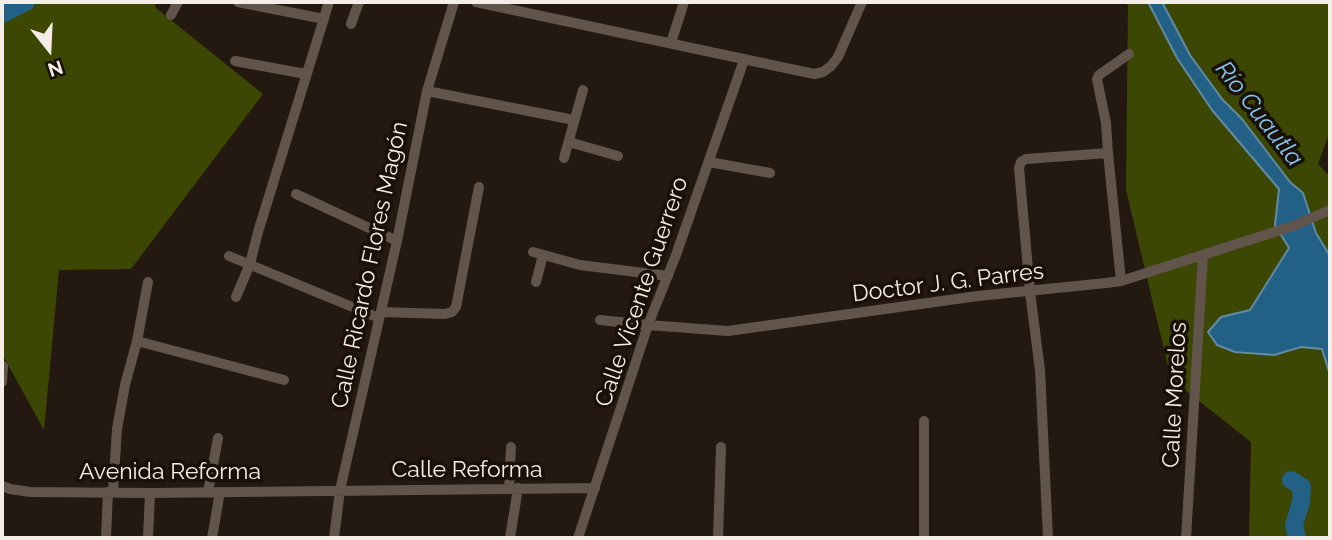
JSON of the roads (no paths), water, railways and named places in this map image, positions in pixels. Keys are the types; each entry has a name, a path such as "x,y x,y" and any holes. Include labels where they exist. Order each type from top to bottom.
{"street":[{"path":"172,15 177,2"},
{"path":"238,2 324,19"},
{"path":"236,296 250,264 329,2"},
{"path":"351,24 359,2"},
{"name":"Calle Ricardo Flores Magón","path":"334,538 340,490 397,240 427,91 454,2"},
{"path":"476,2 814,74 823,72 838,57 862,2"},
{"path":"671,43 684,2"},
{"path":"1121,281 1106,123 1097,79 1129,54"},
{"name":"Calle Vicente Guerrero","path":"578,538 648,325 744,60"},
{"path":"234,61 306,74"},
{"path":"565,158 583,90"},
{"path":"427,91 574,120"},
{"path":"569,142 618,156"},
{"path":"1048,538 1040,370 1019,168 1021,162 1026,159 1108,153"},
{"path":"709,162 770,173"},
{"path":"229,256 380,315 445,314 456,307 479,187"},
{"path":"296,194 397,240"},
{"name":"Doctor J. G. Parres","path":"600,320 728,331 978,296 1121,281 1293,226 1330,210"},
{"path":"536,282 538,254 580,265 667,276"},
{"name":"Calle Morelos","path":"1186,538 1203,255"},
{"path":"106,538 117,429 148,282"},
{"path":"137,341 284,380"},
{"path":"2,383 3,366"},
{"path":"924,421 924,538"},
{"path":"208,492 218,438"},
{"path":"510,538 513,488 511,447"},
{"path":"718,538 721,447"},
{"name":"Avenida Reforma","path":"2,486 30,492 340,490"},
{"name":"Calle Reforma","path":"340,490 595,488"},
{"path":"212,538 220,492"},
{"path":"148,538 150,493"}],"water":[{"path":"1148,2 1162,2 1190,55 1222,99 1242,119 1290,182 1303,193 1316,233 1330,256 1330,375 1322,349 1301,347 1274,355 1235,352 1217,345 1208,332 1221,317 1250,310 1289,248 1275,225 1279,189 1212,110 1177,58"}],"waterway":[{"path":"2,14 26,2"},
{"path":"1291,480 1302,487 1301,502 1294,525 1297,538"}],"water label":[{"name":"Río Cuautla","path":"1259,114"}]}
